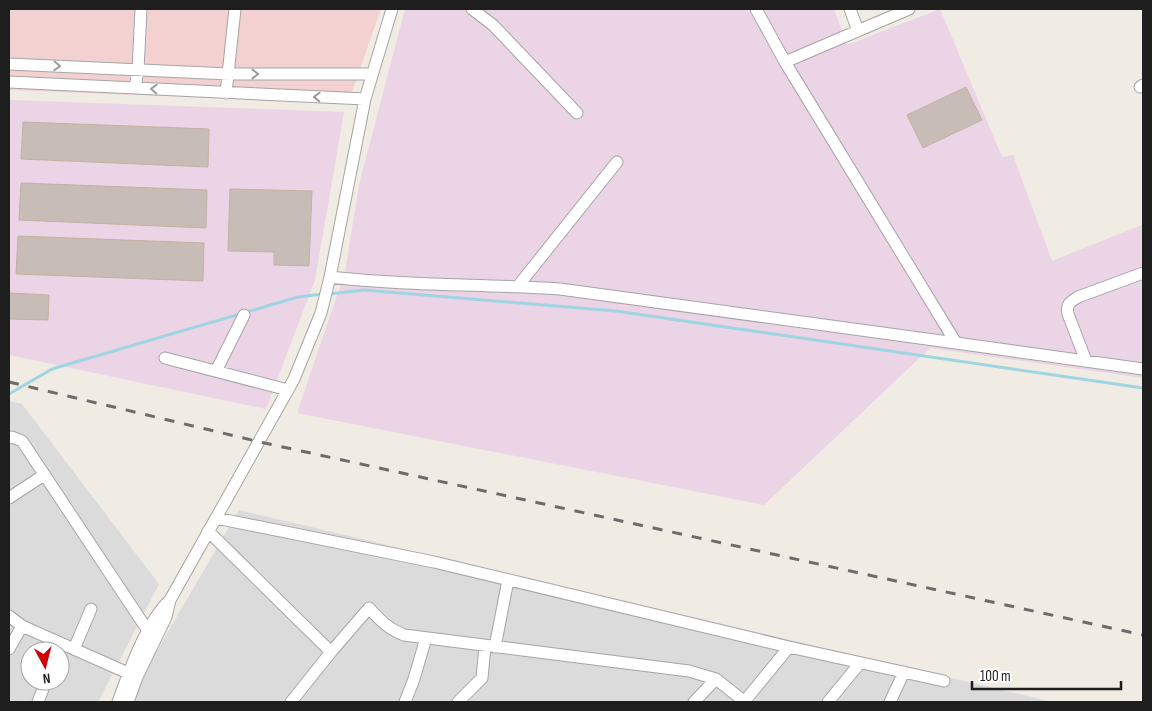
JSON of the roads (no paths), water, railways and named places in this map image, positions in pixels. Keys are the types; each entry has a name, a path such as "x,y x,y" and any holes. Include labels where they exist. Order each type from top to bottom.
{"street":[{"path":"135,88 142,9"},
{"path":"226,93 235,9"},
{"path":"118,702 151,636 166,617 170,600 288,390 321,313 365,99 392,9"},
{"path":"472,9 493,25 577,113"},
{"path":"756,9 785,62 956,342"},
{"path":"850,9 858,31"},
{"path":"785,62 909,9"},
{"path":"9,64 229,74 372,74"},
{"path":"281,96 282,74"},
{"path":"9,82 365,99"},
{"path":"518,286 617,162"},
{"path":"1086,361 1068,314 1067,307 1069,302 1143,273"},
{"path":"329,280 518,286 594,293 1143,369"},
{"path":"216,371 244,315"},
{"path":"165,358 288,390"},
{"path":"9,438 12,437 22,441 151,636"},
{"path":"9,498 44,474"},
{"path":"216,518 396,554 789,647 944,681"},
{"path":"208,531 331,652"},
{"path":"458,702 482,678 508,580"},
{"path":"291,702 369,608 392,631 404,635 689,671 716,679 745,702 789,647"},
{"path":"74,649 91,610"},
{"path":"9,616 22,626 49,641"},
{"path":"9,649 22,626"},
{"path":"405,702 426,638"},
{"path":"70,648 133,675"},
{"path":"828,702 860,663"},
{"path":"890,702 904,672"},
{"path":"128,702 133,675"},
{"path":"694,702 716,679"}],"waterway":[{"path":"330,294 364,290 616,311 1143,388"},
{"path":"9,394 52,369 298,297 323,294"}],"railway":[{"path":"9,382 260,442 1143,635"}]}
